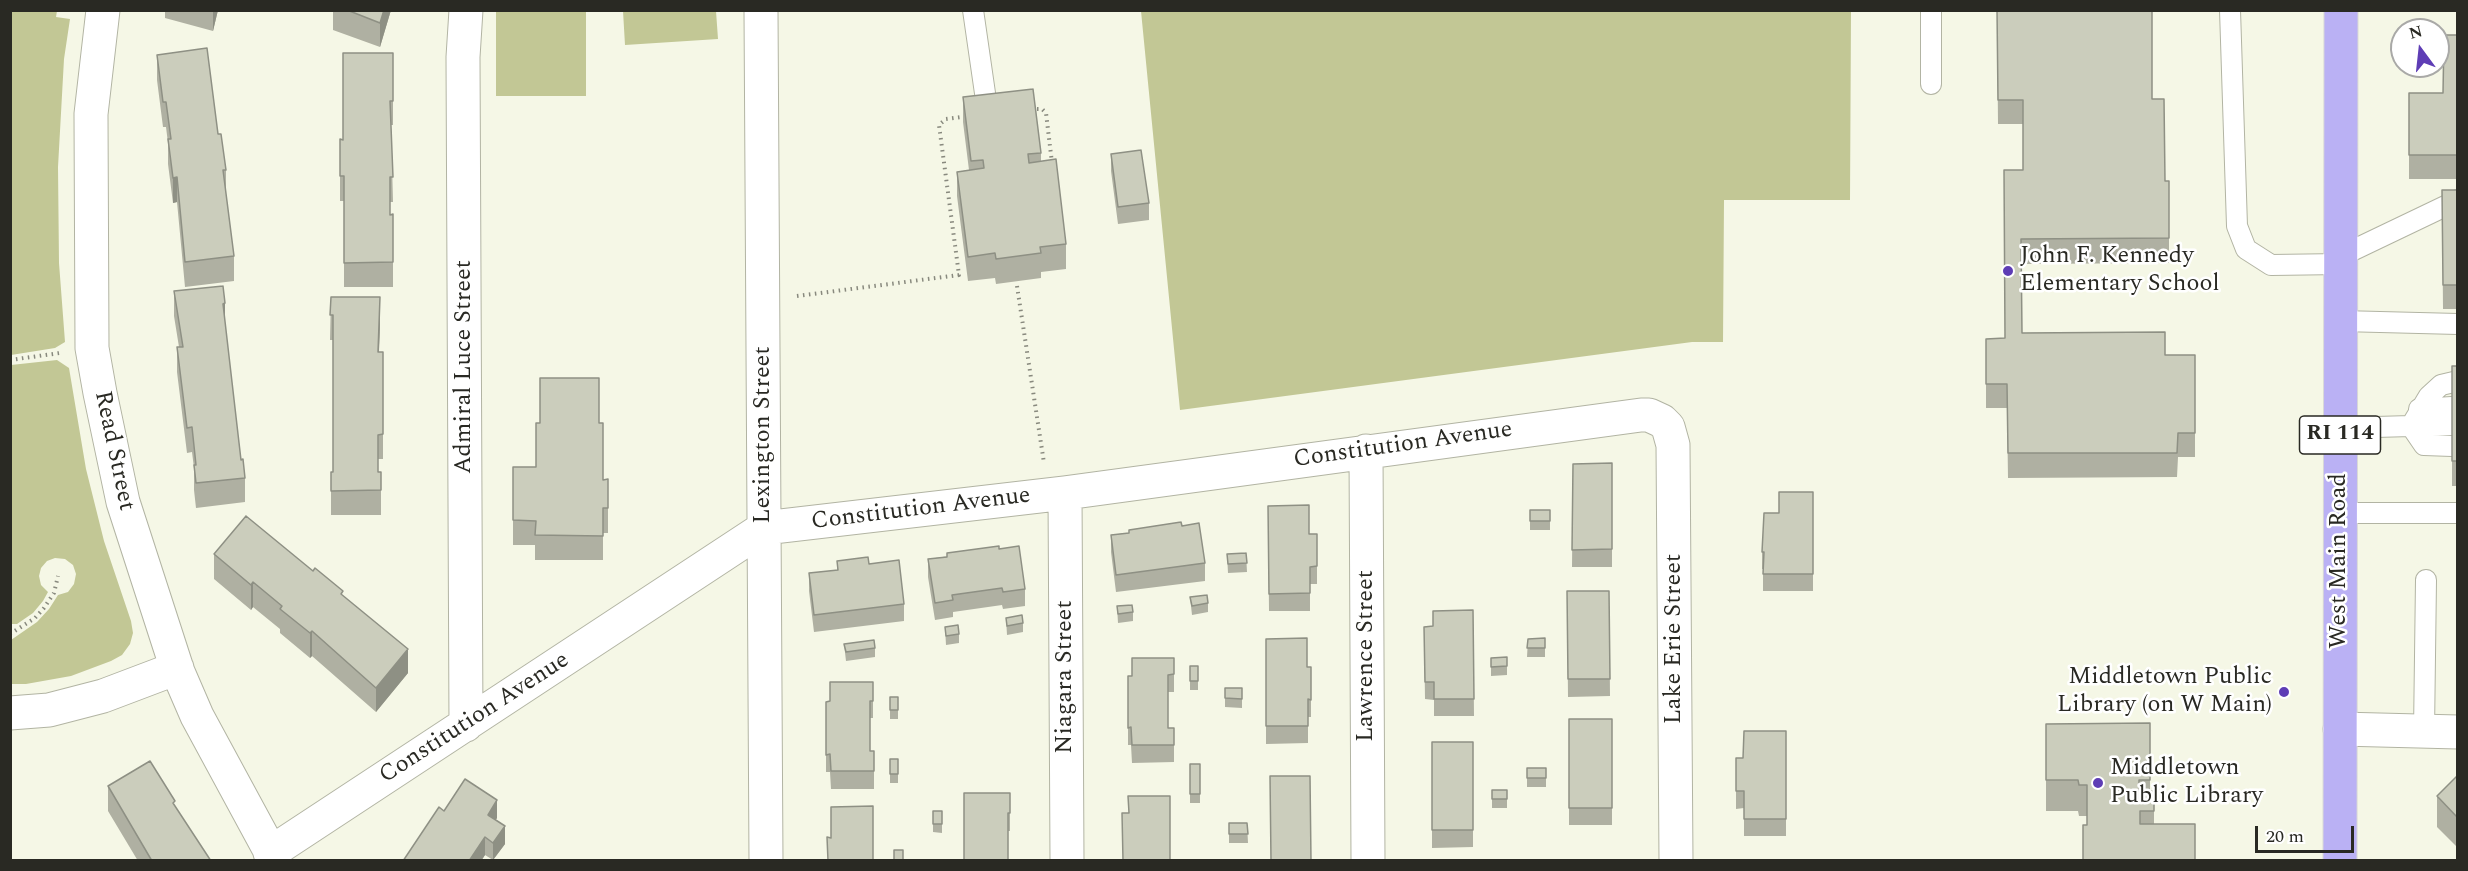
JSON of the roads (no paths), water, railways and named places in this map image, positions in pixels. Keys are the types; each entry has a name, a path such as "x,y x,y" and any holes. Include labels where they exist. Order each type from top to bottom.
{"highway":[{"name":"West Main Road","path":"2340,861 2341,10"}],"street":[{"name":"Read Street","path":"103,10 91,114 92,348 123,502 177,668 197,716 273,857"},
{"name":"Admiral Luce Street","path":"466,10 463,81 466,724"},
{"name":"Lexington Street","path":"762,10 766,861"},
{"name":"Constitution Avenue","path":"273,857 466,724 764,528 1057,494 1641,415 1649,415 1662,420"},
{"name":"Lake Erie Street","path":"1662,420 1672,436 1674,457 1676,861"},
{"name":"Lawrence Street","path":"1366,451 1368,861"},
{"name":"Niagara Street","path":"1057,494 1067,861"},
{"path":"10,713 49,711 103,696 177,668"},
{"path":"2340,729 2457,732"}],"lane":[{"path":"973,10 988,114"},
{"path":"1930,10 1931,84"},
{"path":"2230,10 2237,226 2246,249 2271,265 2341,260 2457,200"},
{"path":"2341,321 2457,324"},
{"path":"2415,417 2441,385 2457,381"},
{"path":"2340,428 2415,417 2452,416"},
{"path":"2415,417 2424,446 2452,446"},
{"path":"2340,513 2457,513"},
{"path":"2424,732 2426,580"}],"place":[{"name":"John F. Kennedy Elementary School","path":"2008,271"},
{"name":"Middletown Public Library (on W Main)","path":"2284,692"},
{"name":"Middletown Public Library","path":"2098,783"}]}
